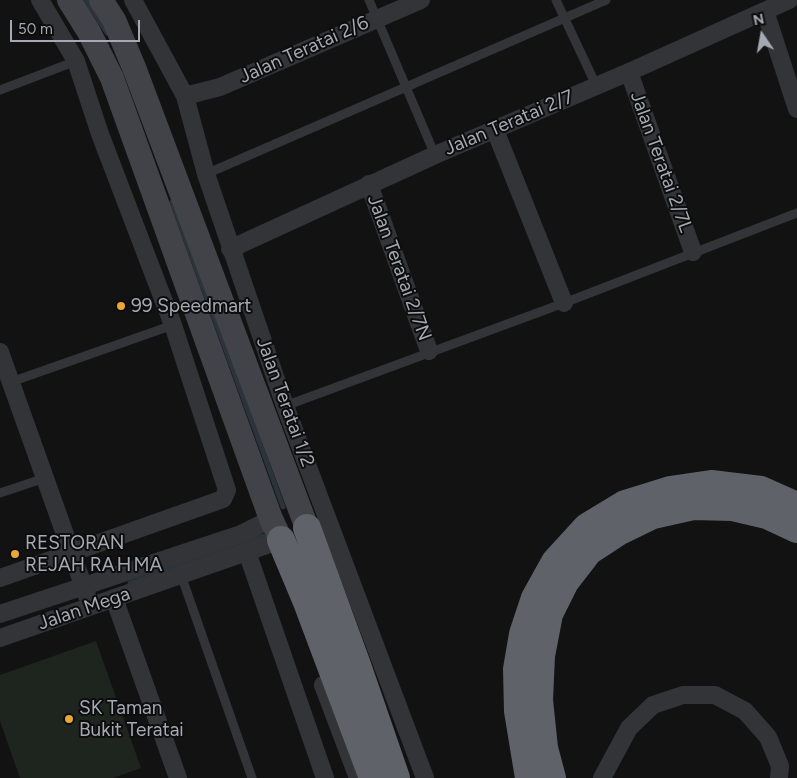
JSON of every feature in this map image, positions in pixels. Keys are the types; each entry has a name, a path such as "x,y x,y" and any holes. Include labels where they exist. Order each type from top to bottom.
{"highway":[{"path":"529,778 518,711 518,669 523,634 535,598 555,562 588,527 626,504 670,490 711,484 761,490 797,506"},
{"path":"552,778 544,748 539,700 541,656 550,614 565,582 589,551 618,532 653,515 693,506 732,507 767,515 797,529"},
{"path":"307,528 396,778"},
{"path":"276,529 307,602 372,778"}],"main road":[{"path":"69,0 89,32 112,78 276,529"},
{"name":"Jalan Teratai 1/2","path":"101,0 114,20 135,70 307,528"}],"street":[{"path":"0,578 223,499 227,490 173,325 100,134 76,61 40,0"},
{"name":"Jalan Teratai 1/2","path":"133,0 185,96 206,174 230,249 285,406 425,778"},
{"name":"Jalan Teratai 2/6","path":"185,96 220,87 421,0"},
{"name":"Jalan Teratai 2/7","path":"230,249 369,184 629,72 789,0"},
{"path":"765,11 797,109"},
{"name":"Jalan Teratai 2/7L","path":"629,72 694,252"},
{"path":"494,130 564,303"},
{"name":"Jalan Teratai 2/7N","path":"369,184 429,351"},
{"path":"0,352 5,384 45,478 91,606"},
{"path":"276,529 321,678 358,778"},
{"name":"Jalan Mega","path":"0,638 247,552 276,529"},
{"name":"Jalan Mega","path":"0,614 241,534 276,529"},
{"path":"247,552 324,778"},
{"path":"114,598 178,778"},
{"path":"602,778 629,728 653,705 683,694 715,695 745,711 768,737 780,766 779,778"}],"lane":[{"path":"370,0 435,155"},
{"path":"556,0 596,85"},
{"path":"206,174 606,0"},
{"path":"0,90 76,61"},
{"path":"285,406 429,351 564,303 797,213"},
{"path":"5,384 173,325"},
{"path":"0,494 45,478"},
{"path":"181,575 252,778"}],"shaded area":[{"name":"SK Taman Bukit Teratai","path":"96,641 141,768 113,778 20,778 0,721 0,675"}],"waterway":[{"path":"86,0 107,33"},
{"path":"172,202 283,507"},
{"path":"130,583 263,536"}],"place":[{"name":"99 Speedmart","path":"121,306"},
{"name":"RESTORAN REJAH RAＨMA","path":"15,554"},
{"name":"SK Taman Bukit Teratai","path":"69,719"}]}
